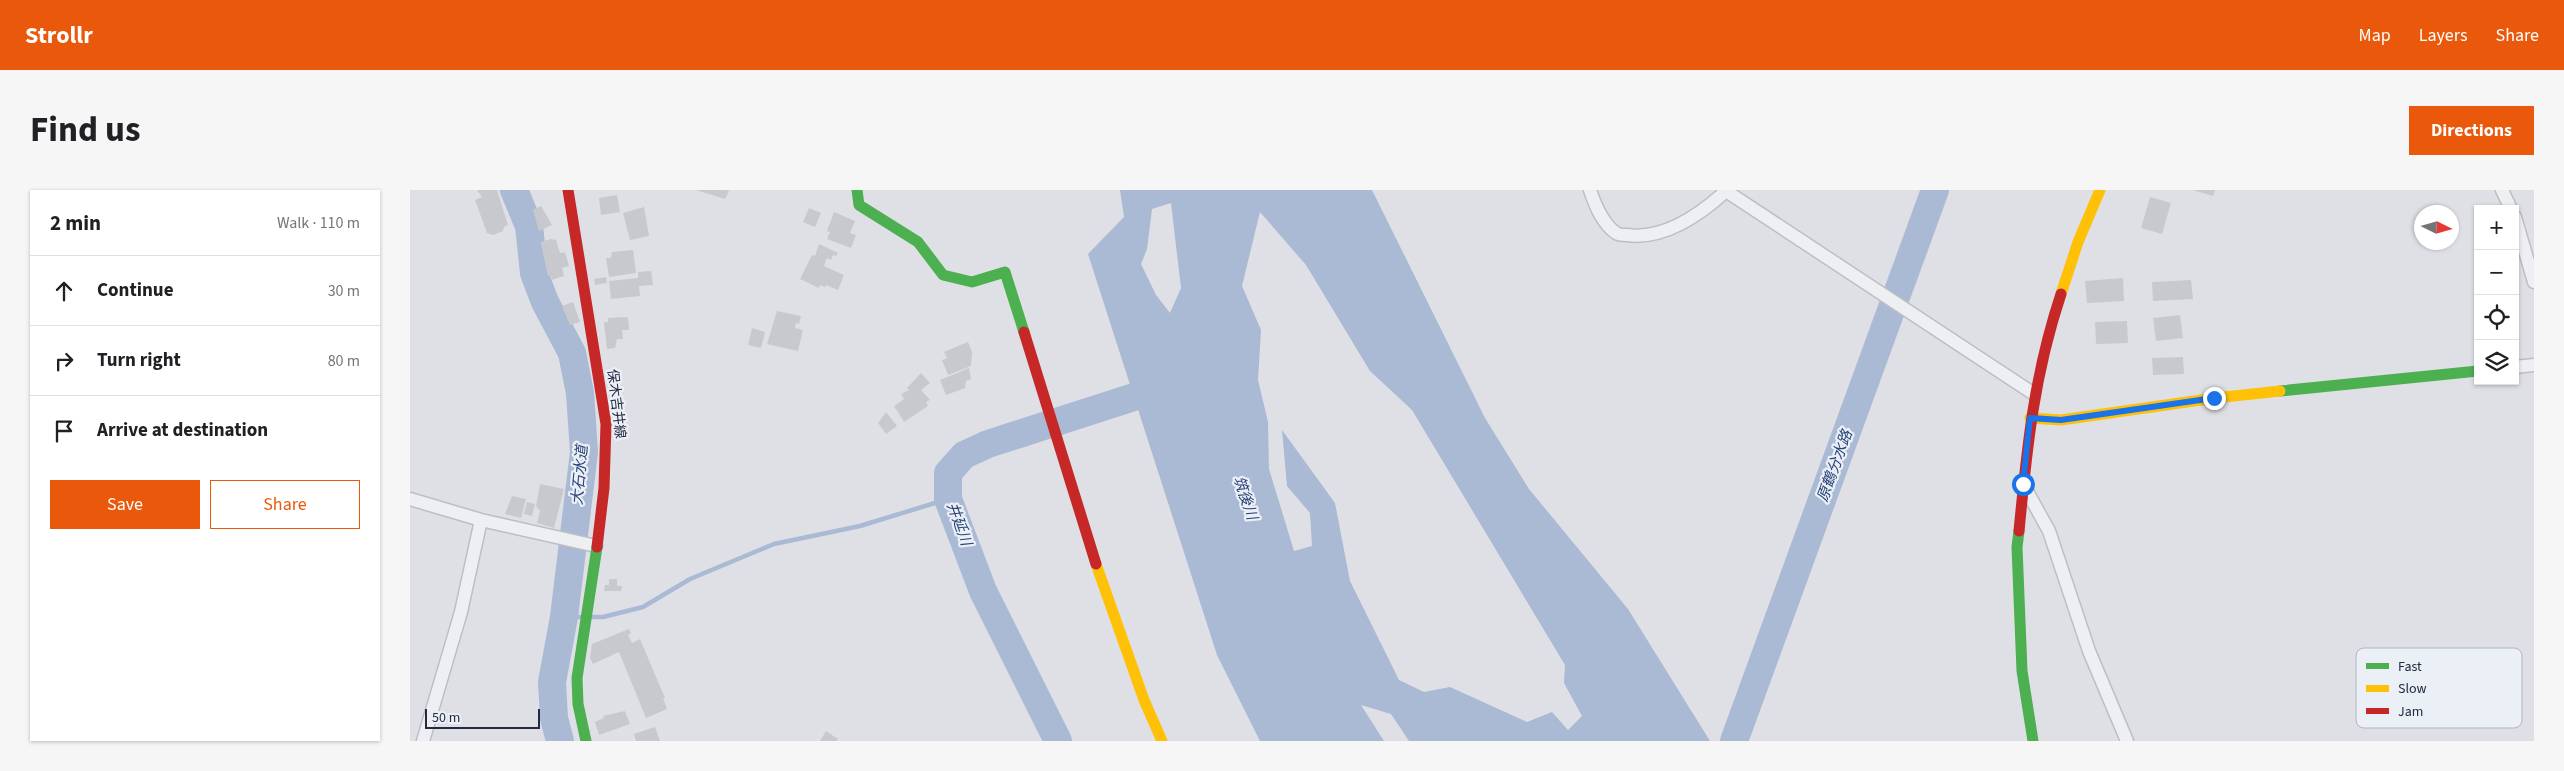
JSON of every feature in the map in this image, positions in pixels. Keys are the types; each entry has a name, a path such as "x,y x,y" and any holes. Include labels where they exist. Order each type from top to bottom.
{"street":[{"name":"保木吉井線","path":"568,190 606,424 607,462 592,545 577,678 578,704 586,741"},
{"path":"857,190 859,205 918,242 944,275 972,282 1005,272 1041,393 1102,582 1144,700 1162,741"},
{"path":"1590,190 1604,221 1617,234 1633,236 1650,236 1676,226 1730,193 2029,391"},
{"path":"2033,741 2022,671 2018,614 2017,547 2030,418 2029,391 2070,264 2100,190"},
{"path":"2502,190 2509,205"},
{"path":"2519,230 2534,282"},
{"path":"2519,367 2534,365"},
{"path":"2030,418 2061,420 2214,398 2375,384 2474,372"},
{"path":"2023,484 2048,530 2089,651 2127,741"},
{"path":"410,499 481,520 592,545"},
{"path":"423,741 460,612 481,520"}],"water":[{"name":"筑後川","path":"1120,190 1372,190 1485,418 1529,489 1628,609 1710,741 1409,741 1391,714 1361,705 1384,741 1260,741 1217,655 1088,254 1124,217","holes":["1171,203 1181,288 1170,313 1156,295 1141,264 1147,249 1152,209","1260,212 1306,265 1370,371 1412,410 1565,665 1564,683 1582,716 1568,730 1552,712 1527,722 1450,687 1424,692 1399,680 1350,581 1335,503 1282,430 1287,486 1310,513 1312,546 1294,551 1269,469 1268,422 1258,380 1261,330 1242,286"]}],"building":[{"path":"477,190 497,190 508,225 504,227 503,231 493,235 487,233 475,200 482,197"},
{"path":"696,190 726,190 729,191 725,199"},
{"path":"2193,190 2215,190 2213,196"},
{"path":"617,195 620,212 601,215 599,198"},
{"path":"2150,197 2171,203 2162,234 2141,228"},
{"path":"541,206 552,225 539,231 533,210"},
{"path":"644,207 649,236 630,240 623,213"},
{"path":"809,208 821,213 815,227 803,222"},
{"path":"834,212 855,221 850,233 856,235 851,248 827,239 830,232 827,231"},
{"path":"551,239 556,240 560,253 565,252 569,266 562,268 564,276 552,280 551,276 548,276 541,244 541,242"},
{"path":"819,244 838,253 836,256 833,255 831,260 827,258 824,266 844,275 838,290 826,285 825,287 820,285 819,288 800,279 812,255 815,256"},
{"path":"633,250 636,273 609,277 606,258 611,258 612,252"},
{"path":"651,271 653,285 639,286 640,296 611,299 609,281 638,278 638,272"},
{"path":"606,277 607,283 595,285 594,279"},
{"path":"2123,278 2124,301 2087,303 2085,281"},
{"path":"2191,280 2193,299 2153,301 2152,282"},
{"path":"573,302 580,322 570,325 562,306"},
{"path":"777,311 801,316 799,324 796,323 795,328 803,330 798,351 767,344"},
{"path":"2180,315 2183,338 2156,341 2153,318"},
{"path":"608,318 628,318 629,330 622,330 623,339 617,339 615,348 607,349 604,322 608,322"},
{"path":"2127,321 2128,343 2096,344 2095,322"},
{"path":"752,328 765,332 761,348 748,345"},
{"path":"968,342 972,352 971,366 948,375 942,360 947,358 944,352"},
{"path":"2183,357 2184,374 2153,375 2152,358"},
{"path":"969,368 971,379 966,381 965,388 946,395 940,380"},
{"path":"921,373 930,383 921,390 930,400 926,402 928,406 904,422 894,406 904,399 901,394 909,390 907,388"},
{"path":"886,412 897,426 886,434 878,423"},
{"path":"540,484 564,489 554,528 537,523 540,511 536,506"},
{"path":"512,496 526,499 521,518 505,514"},
{"path":"527,502 535,504 532,516 524,514"},
{"path":"609,579 617,579 617,586 622,586 621,591 604,591 605,585 609,585"},
{"path":"629,629 631,633 628,635 632,643 640,639 665,698 663,698 667,709 646,718 619,652 593,664 590,658 592,644"},
{"path":"625,711 630,724 599,735 595,722 604,718 603,716"},
{"path":"655,727 660,741 636,741 634,734"},
{"path":"826,731 838,739 836,741 820,741"}],"waterway":[{"name":"大石水道","path":"514,190 529,226 534,273 545,302 572,353 580,393 584,452 564,617 552,682 554,718 560,741"},
{"name":"原鶴分水路","path":"1734,741 1935,190"},
{"name":"井延川","path":"1058,741 983,591 948,499 948,473 964,455 988,444 1168,386"},
{"path":"591,617 603,617 643,607 690,579 774,544 860,526 948,499"},
{"path":"564,617 580,617"}],"traffic: fast":[{"path":"857,190 859,205 918,242 943,275 972,282 1005,272 1024,332"},
{"path":"2280,391 2474,371"},
{"path":"2019,531 2017,547 2022,671 2033,741"},
{"path":"586,741 578,704 577,678 597,547"}],"traffic: slow":[{"path":"2061,294 2078,242 2100,190"},
{"path":"2030,418 2061,420 2215,398 2280,391"},
{"path":"1096,564 1144,700 1162,741"}],"traffic: jam":[{"path":"568,190 606,424 604,488 597,547"},
{"path":"2019,531 2025,470 2038,382 2044,353 2061,294"},
{"path":"1024,332 1096,564"}],"route":[{"path":"2023,484 2030,418 2061,420 2090,417 2214,398"}]}
